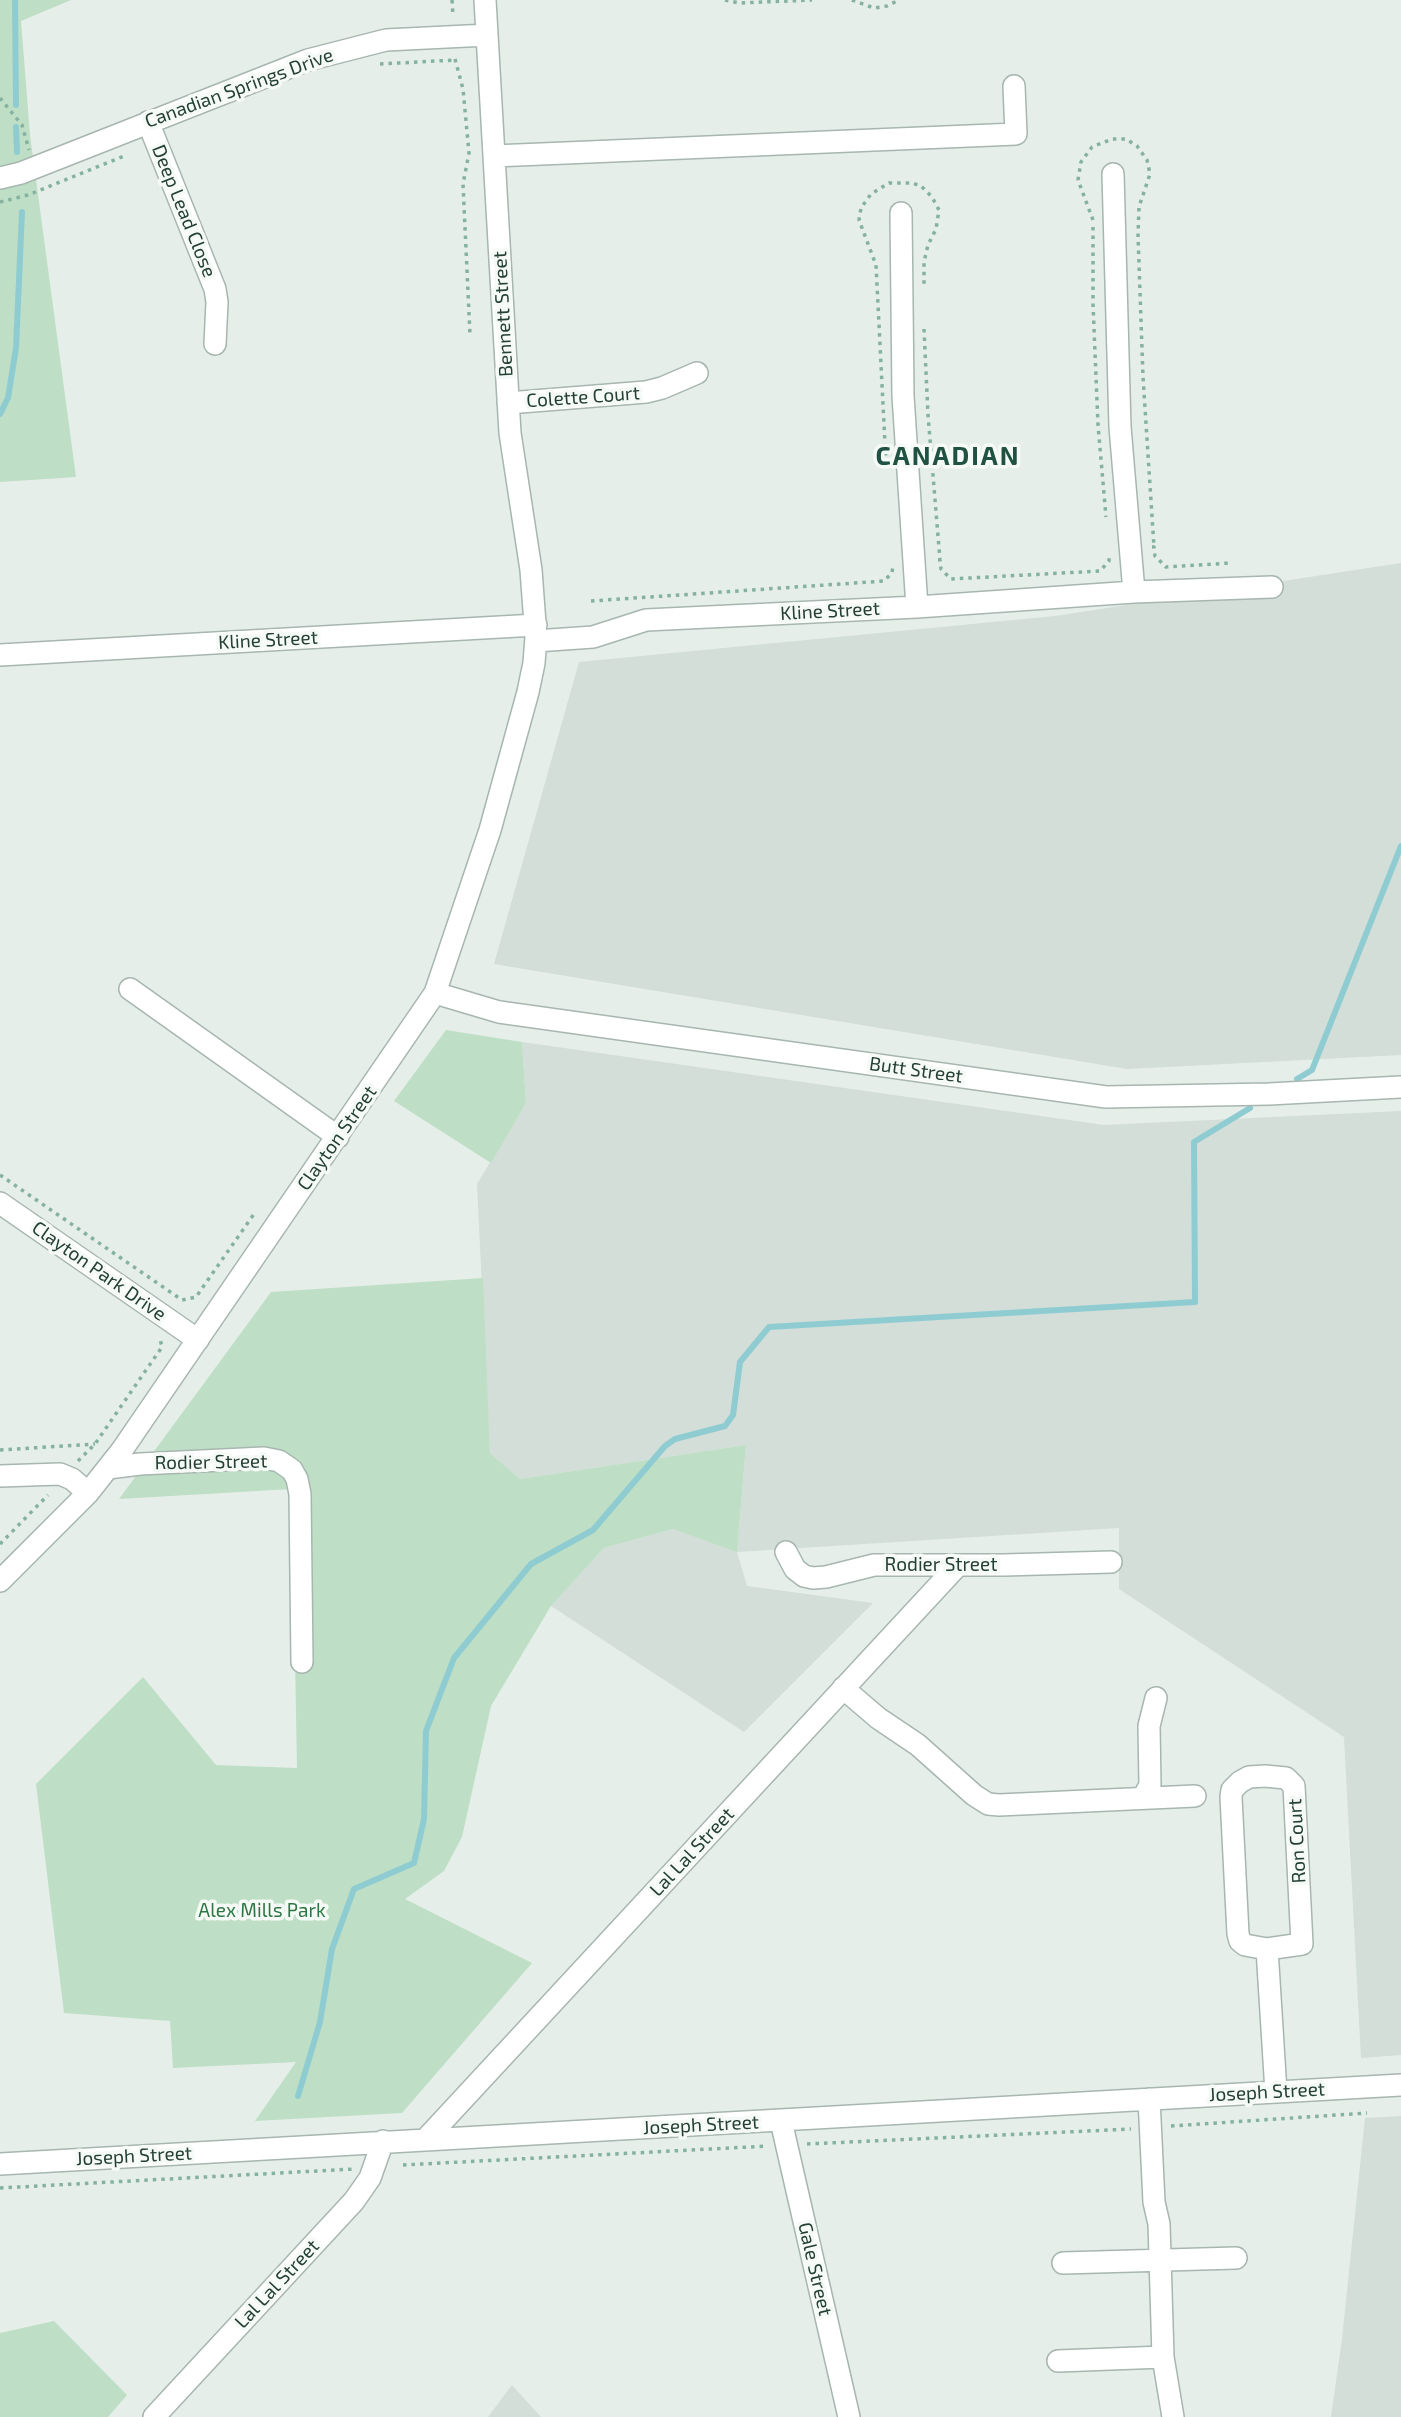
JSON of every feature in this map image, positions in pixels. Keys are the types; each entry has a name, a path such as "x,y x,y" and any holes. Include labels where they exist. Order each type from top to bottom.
{"street":[{"name":"Bennett Street","path":"485,0 508,403 514,468 535,602 536,633"},
{"name":"Canadian Springs Drive","path":"0,178 34,168 307,60 386,40 487,35"},
{"path":"494,156 1016,134 1014,86"},
{"name":"Deep Lead Close","path":"148,122 215,289 215,344"},
{"path":"1113,174 1120,427 1134,592"},
{"path":"901,213 903,396 917,607"},
{"name":"Colette Court","path":"508,403 639,393 662,388 697,373"},
{"name":"Kline Street","path":"0,655 536,633 593,637 646,620 917,607 1134,592 1272,587"},
{"name":"Clayton Street","path":"0,1581 88,1493 108,1468 435,993 490,830 528,692 536,633"},
{"path":"130,989 338,1137"},
{"name":"Butt Street","path":"435,993 499,1012 1106,1097 1269,1094 1401,1087"},
{"name":"Clayton Park Drive","path":"0,1203 198,1340"},
{"name":"Rodier Street","path":"108,1468 264,1458 286,1465 292,1470 299,1488 302,1662"},
{"path":"0,1476 65,1476 88,1493"},
{"name":"Rodier Street","path":"786,1552 795,1570 813,1578 868,1566 1111,1562"},
{"name":"Lal Lal Street","path":"426,2139 958,1565"},
{"path":"843,1688 878,1718 918,1745 974,1795 988,1804 1195,1796"},
{"path":"1143,1798 1150,1785 1149,1733 1156,1698"},
{"name":"Ron Court","path":"1270,1776 1286,1778 1294,1786 1302,1944 1267,1949 1245,1945 1238,1934 1231,1797 1240,1782 1253,1777 1270,1776"},
{"path":"1267,1949 1276,2092"},
{"name":"Joseph Street","path":"0,2164 1401,2085"},
{"path":"1149,2099 1160,2261 1163,2357 1173,2417"},
{"name":"Gale Street","path":"781,2121 849,2417"},
{"name":"Lal Lal Street","path":"154,2417 354,2201 370,2178 383,2141"},
{"path":"1063,2263 1236,2258"},
{"path":"1058,2361 1163,2357"}],"path":[{"path":"725,0 739,3 812,0"},
{"path":"852,0 874,8 892,5 900,0"},
{"path":"454,36 455,60 463,89 469,153 463,184 470,335"},
{"path":"373,64 455,60"},
{"path":"0,98 22,125 34,168"},
{"path":"0,202 28,195 156,143"},
{"path":"0,1175 182,1300 196,1297 254,1214"},
{"path":"0,1544 95,1444 162,1347 157,1331 166,1317"},
{"path":"0,1450 95,1444"},
{"path":"403,2165 1150,2128 1367,2113"},
{"path":"0,2188 354,2169"}],"shaded area":[{"path":"1401,563 1401,1055 1127,1069 494,964 579,662 1055,616"},
{"path":"522,1042 1104,1125 1401,1111 1401,2055 1361,2058 1344,1737 1119,1589 1119,1528 737,1552 747,1586 873,1603 744,1732 551,1606 604,1548 673,1529 737,1551 746,1445 520,1479 490,1453 477,1184 526,1103"},
{"path":"1401,2116 1401,2417 1331,2417 1342,2339 1365,2118"},
{"path":"512,2385 541,2417 488,2417"}],"green space":[{"path":"0,0 71,0 21,21 30,135 76,477 0,482"},
{"path":"446,1030 522,1042 526,1103 491,1163 394,1101"},
{"name":"Alex Mills Park","path":"483,1278 490,1453 520,1479 746,1445 737,1552 673,1529 604,1548 551,1606 491,1706 462,1837 444,1871 405,1899 532,1963 402,2113 255,2121 296,2062 173,2068 170,2021 64,2013 36,1784 143,1677 216,1765 297,1768 292,1489 119,1499 271,1292"},
{"path":"54,2321 127,2395 108,2417 0,2417 0,2333"}],"waterway":[{"path":"15,0 16,105"},
{"path":"16,127 17,152"},
{"path":"0,414 8,398 16,348 22,212"},
{"path":"1297,1079 1312,1070 1401,846"},
{"path":"298,2096 320,2022 332,1949 354,1889 414,1863 424,1819 426,1731 454,1658 531,1564 593,1530 665,1446 675,1439 725,1426 733,1415 740,1362 769,1327 1195,1302 1194,1142 1250,1108"}],"district":[{"name":"CANADIAN","path":"948,456"}]}
